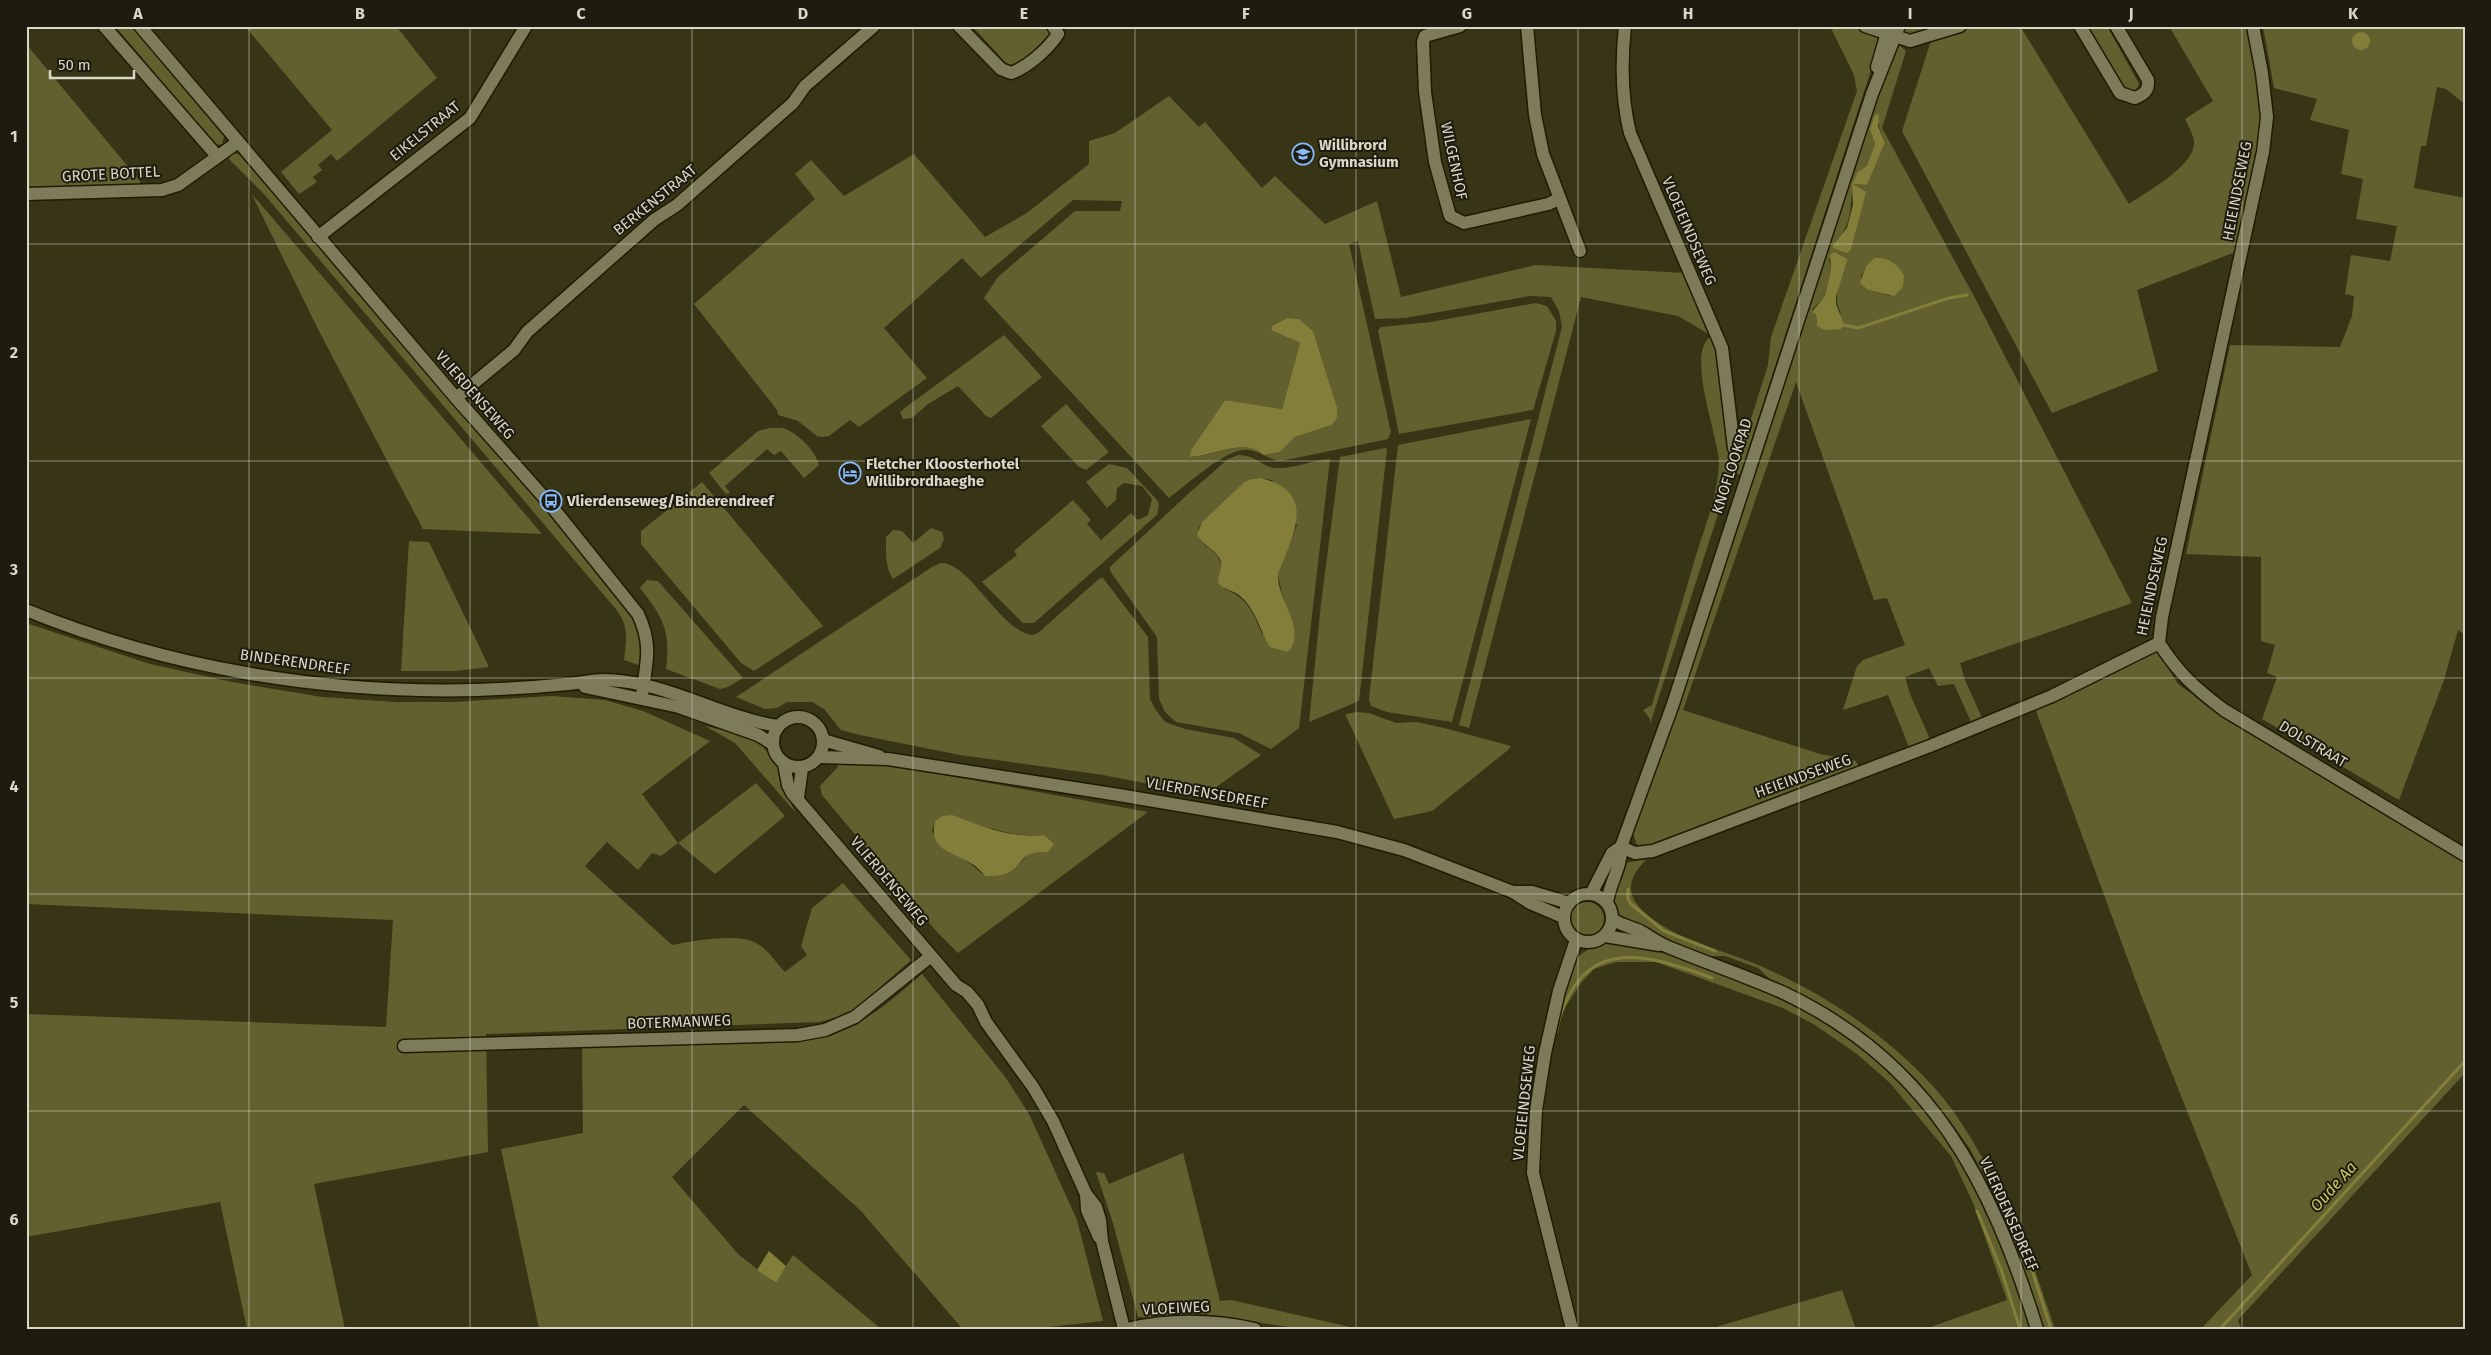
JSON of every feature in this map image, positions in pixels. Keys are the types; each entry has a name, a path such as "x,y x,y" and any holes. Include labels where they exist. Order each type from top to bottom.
{"street":[{"path":"104,26 217,156 238,142"},
{"name":"VLIERDENSEWEG","path":"140,26 318,237 549,504 638,614 645,629 649,646 642,692"},
{"name":"EIKELSTRAAT","path":"318,237 470,118 526,26"},
{"name":"BERKENSTRAAT","path":"456,398 514,350 528,332 654,220 677,205 793,103 805,86 874,26"},
{"path":"959,26 1001,70 1011,73 1020,70 1053,41 1058,34 1053,26"},
{"name":"WILGENHOF","path":"1460,26 1431,33 1425,36 1423,42 1425,92 1435,162 1450,216 1464,223 1548,204 1559,199"},
{"path":"1527,26 1535,114 1543,154 1580,251"},
{"name":"VLOEIEINDSEWEG","path":"1624,26 1622,73 1624,108 1630,133 1722,348 1734,448"},
{"path":"1865,26 1892,31 1910,41 1919,40 1960,26"},
{"path":"2080,26 2120,93 2134,98 2145,93 2148,87 2148,80 2116,26"},
{"name":"HEIEINDSEWEG","path":"1621,848 1635,853 1653,851 1930,746 2052,696 2159,643 2162,617 2263,152 2267,117 2262,73 2253,26"},
{"name":"KNOFLOOKPAD","path":"1606,903 1608,891 1621,857 1621,848 1673,704 1892,31"},
{"name":"GROTE BOTTEL","path":"26,194 162,190 178,186 217,156"},
{"name":"BINDERENDREEF","path":"26,610 71,629 143,651 262,676 396,689 476,690 604,680 642,692"},
{"name":"DOLSTRAAT","path":"2159,643 2177,670 2197,690 2224,710 2465,855"},
{"path":"642,692 681,696 762,723 778,726"},
{"path":"642,692 758,736 772,744"},
{"path":"800,717 811,720 819,728 823,740 819,757 802,768 784,764 776,756 772,744 778,726 788,719 800,717"},
{"name":"VLIERDENSEDREEF","path":"823,740 888,759"},
{"name":"VLIERDENSEDREEF","path":"819,757 888,759 1338,832 1404,850 1513,892 1563,917"},
{"name":"VLIERDENSEWEG","path":"784,764 788,785 798,798 956,985 962,999 973,1012 986,1022 1033,1087 1053,1121 1086,1194 1096,1207 1100,1220 1102,1241 1126,1329"},
{"path":"798,798 802,768"},
{"name":"KNOFLOOKPAD","path":"1591,894 1612,853 1621,848"},
{"name":"VLIERDENSEDREEF","path":"1513,892 1532,892 1569,903"},
{"path":"1582,894 1591,894 1606,903 1612,919 1605,936 1592,942 1576,940 1567,930 1563,917 1569,903 1582,894"},
{"name":"VLIERDENSEDREEF","path":"1612,919 1641,932 1664,946 1789,996 1867,1045 1906,1079 1930,1105 1963,1152 1986,1194 2018,1268 2036,1329"},
{"name":"VLIERDENSEDREEF","path":"1605,936 1664,946"},
{"name":"VLOEIEINDSEWEG","path":"1572,1329 1533,1172 1536,1110 1545,1053 1559,990 1576,940"},
{"name":"BOTERMANWEG","path":"404,1046 798,1035 825,1030 855,1017 931,956"},
{"name":"VLOEIWEG","path":"1126,1329 1188,1322 1223,1322 1255,1329"}],"shaded area":[{"path":"115,26 132,26 225,133 222,144 216,145"},
{"path":"245,26 396,26 437,78 337,161 331,154 318,165 322,170 313,177 317,182 299,194 281,172 332,130"},
{"path":"972,26 1049,26 1052,37 1019,66 1007,64"},
{"path":"1830,26 1854,26 1882,36 1740,475 1736,473 1736,444 1745,435 1749,425 1768,365 1771,337 1857,91 1854,75"},
{"path":"1902,26 1941,26 1910,35 1900,32"},
{"path":"1971,26 2020,26 2129,204 2169,177 2188,159 2193,150 2194,141 2185,119 2213,101 2169,26 2248,26 2266,118 2238,251 2137,290 2158,371 2052,413 1902,131 1931,41"},
{"path":"2085,26 2107,26 2139,84 2136,90 2128,96"},
{"path":"2263,26 2465,26 2465,104 2446,89 2437,87 2426,146 2421,146 2414,188 2465,198 2465,635 2458,630 2444,680 2399,800 2262,719 2277,677 2267,673 2275,645 2261,641 2261,557 2186,554 2230,345 2340,347 2352,316 2354,296 2345,294 2351,255 2390,261 2397,226 2356,219 2363,179 2341,174 2349,130 2310,120 2317,99 2274,88"},
{"path":"2357,32 2365,32 2370,37 2368,48 2357,50 2352,45 2352,37"},
{"path":"1897,43 1906,51 1882,128 1976,300 2132,603 1960,663 1965,680 1983,720 1972,724 1954,684 1938,686 1929,668 1905,677 1910,694 1930,739 1909,747 1888,695 1843,710 1857,666 1863,660 1905,645 1887,598 1874,600 1796,382 1683,710 1820,754 1856,761 1859,767 1642,849 1636,843 1633,832 1680,700 1808,304","holes":["1878,123 1885,143 1867,185 1854,184 1859,174 1868,166 1875,144 1872,133","1854,185 1866,192 1842,250 1838,250 1835,242 1848,222","1834,252 1848,259 1837,292 1838,306 1841,313 1816,322 1816,314 1812,310 1825,296 1831,269 1829,260","1874,258 1891,296 1868,290 1861,277 1866,266"]},
{"path":"26,44 140,181 140,185 26,188"},
{"path":"1169,96 1199,127 1205,122 1262,188 1275,176 1325,224 1377,201 1401,297 1535,265 1686,273 1712,336 1678,316 1581,297 1469,728 1459,725 1562,327 1559,311 1551,297 1530,296 1405,318 1375,319 1358,241 1349,244 1391,432 1388,439 1281,461 1248,450 1239,451 1219,460 1169,498 984,298 998,277 1075,211 1120,211 1122,201 1073,200 981,278 962,258 884,328 927,378 859,427 850,420 829,436 817,436 798,421 778,415 777,410 694,304 815,199 795,174 811,160 844,196 914,154 985,237 1027,213 1089,164 1089,141 1115,133","holes":["1287,318 1299,319 1313,331 1337,407 1337,418 1332,425 1295,437 1280,452 1265,455 1257,450 1239,447 1191,457 1191,450 1225,400 1282,409 1300,343 1271,330 1272,326"]},
{"path":"1879,114 1878,126 1885,143 1867,185 1853,184 1866,192 1851,249 1847,253 1833,248 1833,245 1847,228 1853,205 1852,184 1858,172 1867,166 1875,144 1870,129 1875,115"},
{"path":"233,153 243,155 554,516 620,599 640,630 643,651 641,666 624,660 625,627 615,608 263,193 229,159"},
{"path":"252,195 542,534 423,529 320,333"},
{"path":"1834,252 1848,259 1836,296 1836,304 1844,325 1841,329 1825,330 1817,326 1816,314 1812,312 1825,296 1831,269 1830,255"},
{"path":"1874,258 1892,262 1904,275 1903,287 1894,296 1868,290 1860,283 1866,266"},
{"path":"1536,303 1547,306 1556,321 1556,331 1533,410 1399,434 1378,330 1381,327 1431,322"},
{"path":"1287,318 1299,319 1313,331 1337,407 1337,418 1332,425 1295,437 1280,452 1264,455 1256,450 1239,447 1190,457 1191,450 1225,400 1282,409 1300,343 1271,330 1272,326"},
{"path":"1004,335 1042,377 991,418 986,416 958,386 928,404 912,418 903,419 900,412 906,407"},
{"path":"1712,336 1717,350 1732,458 1731,474 1650,724 1650,719 1643,710 1652,705 1711,508 1718,474 1718,451 1702,376 1701,358 1704,344"},
{"path":"1066,404 1109,452 1086,470 1079,467 1041,426"},
{"path":"1531,419 1452,722 1387,712 1371,706 1369,699 1398,445"},
{"path":"770,428 784,428 796,435 811,449 819,465 804,478 781,451 774,455 767,449 725,486 730,493 726,494 709,473 758,431"},
{"path":"1387,449 1359,701 1309,722 1321,604 1340,457"},
{"path":"1238,455 1245,456 1273,468 1279,468 1330,459 1299,728 1271,749 1239,733 1176,722 1165,712 1159,699 1157,637 1110,571 1110,567 1228,459","holes":["1261,478 1272,480 1297,525 1278,575 1290,617 1262,634 1248,606 1238,596 1223,588 1220,560 1203,543 1198,529 1202,522 1244,482"]},
{"path":"1109,464 1127,468 1157,500 1159,504 1157,515 1034,623 1023,623 982,582 1017,555 1014,551 1073,500 1091,520 1087,524 1101,540 1131,513 1138,520 1148,515 1152,499 1142,486 1124,483 1117,488 1116,500 1107,508 1086,482"},
{"path":"1261,478 1276,483 1287,490 1296,508 1294,531 1278,578 1279,587 1295,635 1288,652 1270,647 1245,600 1218,583 1221,562 1197,534 1202,522 1244,482"},
{"path":"702,482 823,626 754,671 741,663 641,544 641,531"},
{"path":"931,528 942,532 944,539 940,548 893,579 887,565 886,537 893,530 902,531 913,543"},
{"path":"409,541 429,542 489,667 454,671 401,671"},
{"path":"941,563 952,566 963,573 1008,622 1032,635 1038,633 1100,578 1103,578 1148,637 1150,699 1165,722 1185,729 1234,738 1261,755 1205,795 1103,775 960,755 860,735 841,730 824,709 812,702 787,702 777,708 765,709 736,697 932,567"},
{"path":"647,580 658,581 743,678 728,687 720,689 666,669 667,644 664,625 660,616 640,588"},
{"path":"26,623 150,664 232,682 322,697 395,702 454,702 551,696 605,700 643,711 710,741 642,794 678,843 661,856 652,853 638,870 607,842 585,866 672,945 716,938 750,940 765,950 785,972 807,955 801,946 812,908 843,883 911,960 851,1013 820,1022 486,1034 488,1152 314,1184 345,1329 247,1329 220,1202 26,1237 26,1014 386,1027 393,920 26,904"},
{"path":"2155,652 2159,653 2177,683 2183,688 2465,863 2465,1073 2238,1320 2241,1329 2201,1329 2252,1275 2141,995 2035,708"},
{"path":"1356,712 1369,713 1396,723 1417,722 1511,746 1432,811 1394,819 1346,716 1346,714"},
{"path":"705,726 734,732 759,743 779,768 789,798 797,814 735,743"},
{"path":"839,761 884,764 1148,812 958,953 937,932 822,795 820,786 837,768","holes":["942,816 1005,832 1031,836 1044,835 1048,852 1030,854 1010,870 985,876 932,832 935,821"]},
{"path":"756,783 785,816 715,874 678,843"},
{"path":"952,815 1008,833 1032,836 1044,835 1054,844 1048,852 1038,852 1026,856 1016,867 1005,874 985,876 967,860 945,850 935,839 935,821 942,816"},
{"path":"1647,859 1636,872 1631,886 1634,899 1645,913 1658,923 1685,938 1758,965 1829,1001 1894,1049 1932,1085 1952,1110 2002,1193 2005,1193 2018,1221 2055,1329 2042,1329 2021,1264 1996,1199 1970,1149 1917,1080 1887,1052 1855,1027 1825,1008 1771,980 1758,968 1725,956 1710,956 1670,942 1620,918 1612,899 1625,863"},
{"path":"1587,902 1599,907 1604,919 1599,931 1587,936 1575,931 1570,919 1575,907"},
{"path":"1614,941 1670,955 1752,986 1818,1018 1879,1061 1899,1080 1939,1126 1978,1189 2009,1265 2030,1329 1925,1329 2007,1300 1973,1203 1951,1156 1890,1083 1857,1054 1815,1025 1783,1008 1656,962 1616,962 1594,969 1581,983 1562,1012 1558,1033 1551,1032 1568,979 1574,970 1571,968 1579,956 1589,949"},
{"path":"922,974 1006,1078 1030,1116 1077,1220 1103,1321 1030,1329 965,1329 960,1326 861,1211 744,1105 672,1177 738,1254 775,1283 793,1255 881,1329 539,1329 501,1149 583,1133 582,1047 820,1037 849,1027 875,1012"},
{"path":"1183,1153 1220,1301 1231,1300 1359,1329 1301,1329 1204,1314 1161,1318 1138,1317 1113,1223 1096,1172 1104,1173 1109,1184"},
{"path":"769,1251 786,1266 776,1283 757,1270"},
{"path":"1842,1290 1856,1329 1709,1329"}],"waterway":[{"path":"1844,325 1858,328 1949,298 1967,295"},
{"path":"1628,889 1628,899 1631,904 1664,931 1715,951"},
{"path":"1556,1031 1566,1000 1580,979 1596,965 1616,959 1637,958 1660,962 1712,978"},
{"name":"Oude Aa","path":"2220,1329 2465,1061"},
{"path":"2005,1197 2029,1261 2051,1329"},
{"path":"1977,1211 2001,1269 2020,1329"}],"place":[{"name":"Willibrord Gymnasium","path":"1303,154"},
{"name":"Fletcher Kloosterhotel Willibrordhaeghe","path":"850,473"},
{"name":"Vlierdenseweg/Binderendreef","path":"551,501"}]}
